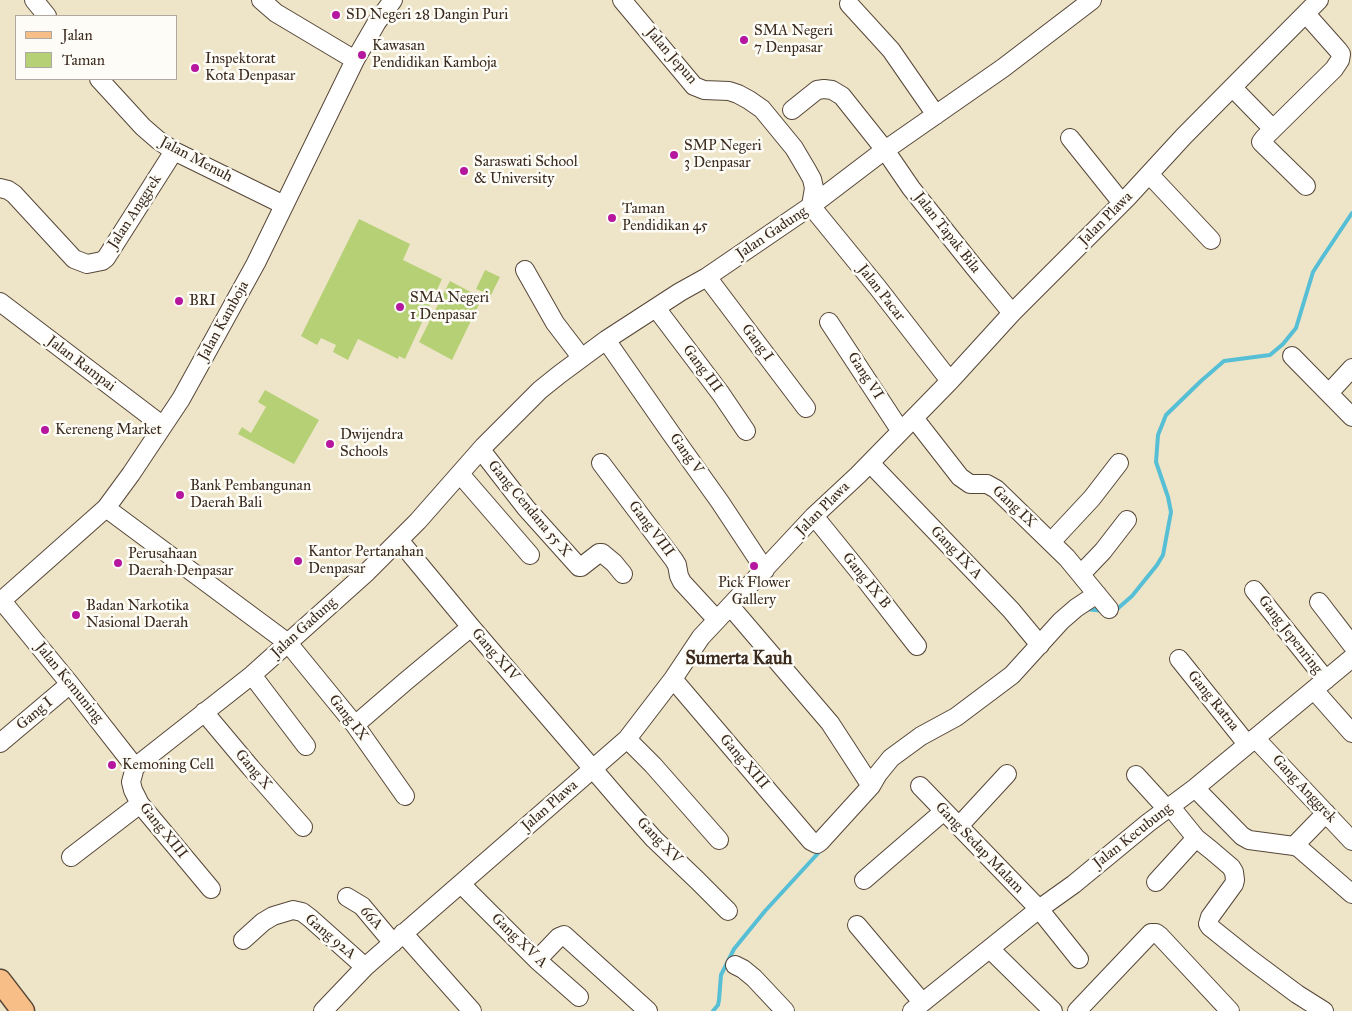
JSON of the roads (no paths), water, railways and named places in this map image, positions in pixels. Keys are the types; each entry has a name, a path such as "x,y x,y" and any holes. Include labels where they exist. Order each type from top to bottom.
{"main road":[{"path":"0,981 21,1010"}],"street":[{"path":"34,0 46,15"},
{"path":"261,0 276,13 355,60"},
{"name":"Jalan Kamboja","path":"1,602 106,508 181,399 256,263 355,60 377,22 393,0"},
{"name":"Jalan Jepun","path":"622,0 694,86 704,90 738,94 762,109 794,148 807,170 814,188 812,206"},
{"name":"Jalan Gadung","path":"135,767 252,675 367,572 418,521 481,450 540,390 581,357 680,292 707,277 812,206 886,150 1003,68 1092,0"},
{"name":"Jalan Plawa","path":"324,1011 366,967 398,938 627,739 673,679 701,637 814,516 870,463 900,430 950,381 1012,313 1319,0"},
{"path":"849,4 891,50 936,115"},
{"path":"1306,14 1341,54 1340,60 1261,142 1306,186"},
{"name":"Jalan Menuh","path":"100,80 143,127 174,151 284,205"},
{"path":"1232,88 1273,129"},
{"name":"Jalan Tapak Bila","path":"792,110 817,90 832,90 842,96 886,150 911,188 1012,313"},
{"path":"1070,138 1122,202"},
{"name":"Jalan Anggrek","path":"0,188 14,194 74,259 87,264 102,261 106,258 174,151"},
{"path":"1149,174 1211,240"},
{"name":"Jalan Pacar","path":"812,206 950,381"},
{"path":"525,270 555,323 581,357"},
{"name":"Gang I","path":"707,277 806,408"},
{"name":"Jalan Rampai","path":"0,302 163,426"},
{"name":"Gang III","path":"656,308 746,430"},
{"name":"Gang VI","path":"829,322 900,430"},
{"name":"Gang V","path":"606,340 720,502 765,570"},
{"path":"1292,356 1352,418"},
{"path":"1329,393 1352,368"},
{"name":"Gang IX","path":"914,418 960,478 970,484 987,484 992,486 1051,542 1110,609"},
{"name":"Gang Cendana 55 X","path":"481,450 526,508 579,567 599,553 602,553 623,574"},
{"name":"Gang VIII","path":"601,463 674,560 678,576 682,582 717,620"},
{"name":"Gang IX A","path":"870,463 1011,610 1040,644"},
{"path":"1051,542 1092,498 1119,463"},
{"path":"460,474 530,555"},
{"name":"Gang IX","path":"106,508 288,643 355,725 405,796"},
{"name":"Gang IX B","path":"814,516 917,646"},
{"path":"1081,574 1103,552 1127,520"},
{"name":"Gang XIV","path":"399,540 592,768"},
{"name":"Gang Jepenring","path":"1254,590 1352,733"},
{"path":"730,606 830,723 870,786 891,758 921,736 956,717 1012,675 1061,621 1097,594"},
{"name":"Jalan Kemuning","path":"1,602 70,684 135,767"},
{"path":"1319,602 1352,645"},
{"path":"355,725 471,627"},
{"name":"Jalan Kecubung","path":"917,1007 1195,788 1352,658"},
{"name":"Gang Ratna","path":"1179,659 1251,741"},
{"path":"252,675 306,746"},
{"name":"Gang XIII","path":"673,679 811,841 817,844 870,786"},
{"name":"Gang I","path":"0,743 70,684"},
{"name":"Gang X","path":"204,712 303,827"},
{"path":"627,739 653,765 719,840"},
{"name":"Gang Anggrek","path":"1251,741 1326,813 1352,841"},
{"name":"Gang XIII","path":"135,767 131,782 140,804 211,889"},
{"name":"Gang XV","path":"592,768 654,839 728,911"},
{"path":"959,826 1007,774"},
{"path":"1136,775 1196,838 1231,867 1235,876 1234,884 1210,917 1208,924 1250,959 1297,994 1324,1011"},
{"name":"Gang Sedap Malam","path":"920,786 1039,909 1079,960"},
{"path":"1195,788 1242,836 1249,840 1299,848 1352,894"},
{"path":"71,857 140,804"},
{"path":"864,880 944,811"},
{"path":"1294,846 1326,813"},
{"path":"1156,882 1196,838"},
{"name":"Gang XV A","path":"461,884 537,960 579,997"},
{"name":"66A","path":"347,897 362,906 398,938 472,1011"},
{"name":"Gang 92A","path":"243,940 263,922 273,916 293,910 302,912 310,918 366,967"},
{"path":"858,924 917,1007"},
{"path":"1077,1011 1151,933 1156,933 1160,936 1230,1011"},
{"path":"537,960 558,937 564,935 648,1011"},
{"path":"990,949 1054,1011"},
{"path":"735,966 754,978 785,1011"}],"waterway":[{"path":"1113,611 1132,596 1163,555 1171,512 1156,462 1158,435 1166,415 1224,361 1270,355 1283,344 1296,328 1313,272 1352,213"},
{"path":"1086,609 1104,611"},
{"path":"713,1011 718,1005 721,975 734,949 765,911 821,850"}],"place":[{"name":"SD Negeri 28 Dangin Puri","path":"336,15"},
{"name":"SMA Negeri 7 Denpasar","path":"744,40"},
{"name":"Kawasan Pendidikan Kamboja","path":"362,55"},
{"name":"Inspektorat Kota Denpasar","path":"195,68"},
{"name":"SMP Negeri 3 Denpasar","path":"674,155"},
{"name":"Saraswati School & University","path":"464,171"},
{"name":"Taman Pendidikan 45","path":"612,218"},
{"name":"BRI","path":"179,301"},
{"name":"SMA Negeri 1 Denpasar","path":"400,307"},
{"name":"Kereneng Market","path":"45,430"},
{"name":"Dwijendra Schools","path":"330,444"},
{"name":"Bank Pembangunan Daerah Bali","path":"180,495"},
{"name":"Kantor Pertanahan Denpasar","path":"298,561"},
{"name":"Perusahaan Daerah Denpasar","path":"118,563"},
{"name":"Pick Flower Gallery","path":"754,566"},
{"name":"Badan Narkotika Nasional Daerah","path":"76,615"},
{"name":"Kemoning Cell","path":"112,765"}],"district":[{"name":"Sumerta Kauh","path":"739,660"}]}
